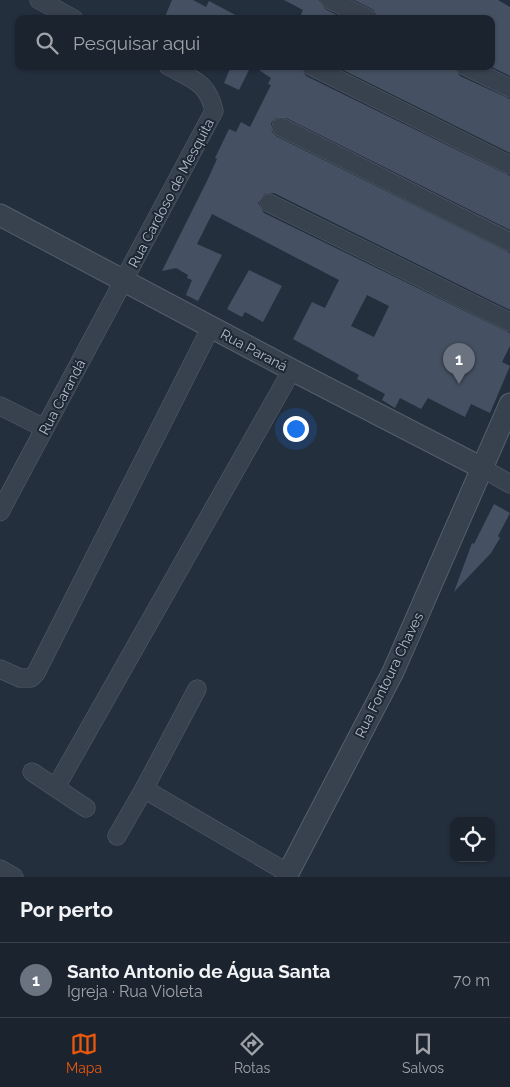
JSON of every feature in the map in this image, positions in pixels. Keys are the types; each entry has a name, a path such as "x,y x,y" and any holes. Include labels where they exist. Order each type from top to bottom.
{"street":[{"path":"39,0 67,15"},
{"path":"330,0 361,15"},
{"name":"Rua Cardoso de Mesquita","path":"124,282 214,111 211,95 202,85 175,70"},
{"path":"319,70 510,165"},
{"path":"473,70 510,88"},
{"path":"281,127 510,242"},
{"path":"269,204 510,322"},
{"name":"Rua Paraná","path":"0,214 124,282 510,484"},
{"name":"Rua Carandá","path":"0,512 124,282"},
{"path":"0,668 20,678 31,678 36,673 211,327"},
{"path":"56,787 292,370"},
{"name":"Rua Fontoura Chaves","path":"287,875 393,672 510,404"},
{"path":"0,406 44,428"},
{"path":"117,836 197,689"},
{"path":"32,772 86,808"},
{"path":"144,789 287,875"},
{"path":"0,870 14,877"}],"building":[{"path":"172,0 193,0 206,7 209,1 235,15 166,15"},
{"path":"284,0 319,0 325,9 336,15 301,15 303,10"},
{"path":"354,0 498,0 510,7 510,76 495,68 495,15 377,15 374,10"},
{"path":"229,70 249,70 239,90 224,83"},
{"path":"259,70 302,70 306,76 510,176 510,230 286,118 276,118 271,123 272,132 276,136 510,253 510,310 274,193 264,194 258,203 264,213 510,333 510,346 502,362 510,366 490,413 471,404 465,417 428,398 421,409 400,398 395,408 382,400 385,394 357,379 359,375 293,339 312,302 325,308 339,280 212,214 197,244 222,255 198,301 186,295 192,280 187,278 188,275 176,268 162,271 207,181 217,159 215,158 229,129 236,132 241,122 250,127 271,85 268,84 271,78","holes":["367,295 389,306 374,337 351,326"]},
{"path":"343,70 456,70 460,76 510,99 510,153"},
{"path":"249,270 282,286 263,322 245,312 242,317 227,309"},
{"path":"494,504 510,513 498,536 500,538 491,553 454,592 472,543 474,544"}],"place":[{"name":"Santo Antonio de Água Santa","path":"459,384"}]}
